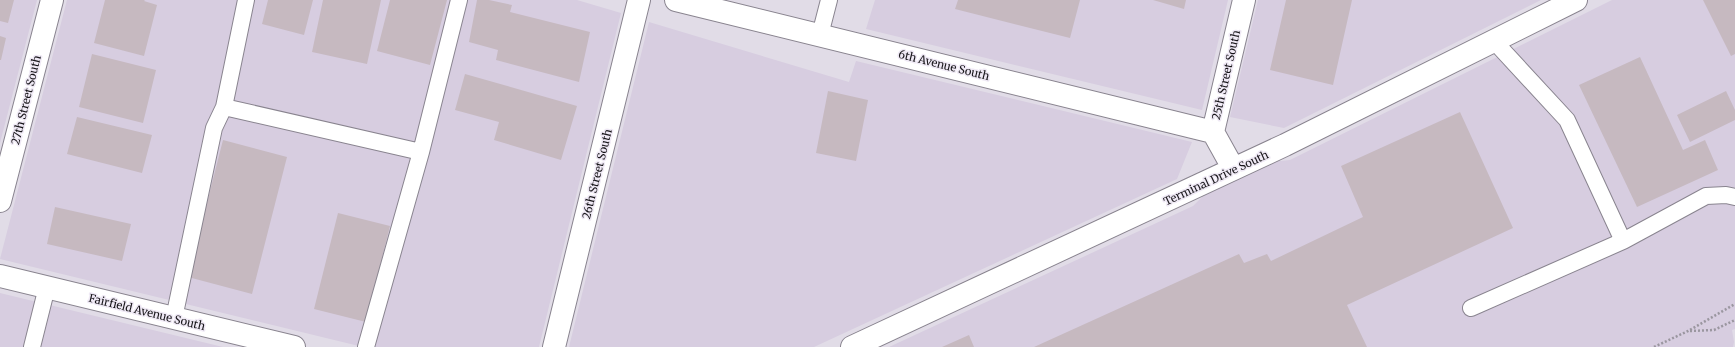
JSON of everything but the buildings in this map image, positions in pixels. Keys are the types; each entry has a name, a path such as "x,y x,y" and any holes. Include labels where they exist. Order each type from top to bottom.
{"street":[{"name":"27th Street South","path":"0,201 52,0"},
{"name":"26th Street South","path":"554,347 639,0"},
{"name":"6th Avenue South","path":"676,0 1213,132"},
{"name":"25th Street South","path":"1233,168 1213,132 1244,0"},
{"name":"Terminal Drive South","path":"852,347 1285,145 1576,0"},
{"name":"Fairfield Avenue South","path":"0,276 294,347"}],"lane":[{"path":"174,318 214,128 224,107 246,0"},
{"path":"366,347 421,152 459,0"},
{"path":"820,35 829,0"},
{"path":"1494,41 1567,120 1623,241"},
{"path":"224,107 421,152"},
{"path":"1470,308 1623,241 1706,196 1726,195 1735,197"},
{"path":"32,347 47,287"}],"path":[{"path":"1654,347 1688,331 1735,304"},
{"path":"1688,331 1714,330 1735,320"}],"shaded area":[{"path":"0,0 37,0 0,143"},
{"path":"67,0 577,0 621,13 539,347 363,347 0,259"},
{"path":"875,0 1228,0 1202,110 866,29"},
{"path":"1258,0 1541,0 1284,128 1230,117"},
{"path":"1612,0 1735,0 1735,329 1732,330 1734,342 1733,347 889,347 1193,206 1202,197 1221,149 1281,161 1290,160"},
{"path":"649,22 849,82 856,61 1192,142 1177,179 814,347 569,347"},
{"path":"0,293 223,347 0,347"}]}
